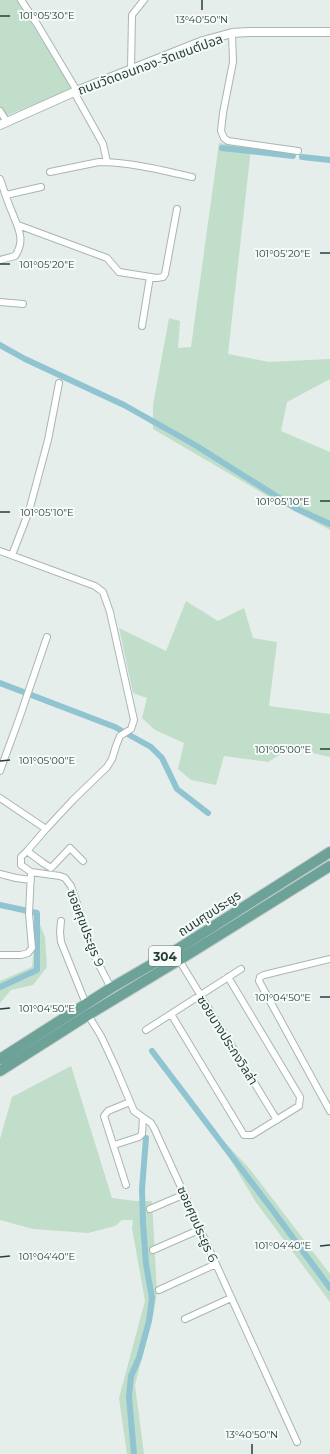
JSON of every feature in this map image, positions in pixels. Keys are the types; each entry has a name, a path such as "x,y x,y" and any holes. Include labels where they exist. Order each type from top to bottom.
{"main road":[{"name":"ถนนศุขประยูร","path":"0,1058 111,988 173,952 330,852"},
{"name":"ถนนศุขประยูร","path":"0,1071 330,866"},
{"path":"173,952 179,960"}],"street":[{"path":"21,0 37,24 76,91 103,144 107,162"},
{"path":"131,69 132,15 144,0"},
{"name":"ถนนวัดดอนทอง-วัดเซนต์ปอล","path":"3,123 76,91 203,41 232,34 249,32 330,32"},
{"path":"232,34 233,62 221,131 224,138 228,141 298,151"},
{"path":"0,110 3,123"},
{"path":"50,172 99,162 107,162 145,167 192,177"},
{"path":"0,180 18,225 20,234 20,249 15,256 0,260"},
{"path":"6,195 41,186"},
{"path":"18,225 107,258 119,272 157,278 163,277 165,274 177,209"},
{"path":"142,326 150,277"},
{"path":"0,302 23,304"},
{"path":"12,555 29,511 48,440 59,383"},
{"path":"0,551 95,586 103,592 110,612 134,720 131,729 120,736 108,767 73,800 21,857 21,865 31,872 29,914 32,948 28,953 21,955 0,955"},
{"path":"0,771 20,719 47,637"},
{"path":"0,798 46,829"},
{"path":"28,851 50,871 70,848 82,861"},
{"name":"ซอยศุขประยูร 9","path":"31,872 50,871 66,878 71,886 96,959 111,988"},
{"path":"0,874 31,880"},
{"path":"61,921 61,942 86,1004"},
{"path":"330,959 264,974 260,977 259,981 330,1111"},
{"name":"ซอยบางประกงวิลล่า","path":"179,960 277,1120"},
{"path":"146,1030 241,969"},
{"path":"171,1014 244,1135 252,1135 299,1106 300,1097 228,977"},
{"name":"ซอยศุขประยูร 6","path":"88,1015 101,1036 136,1113 151,1122 154,1128 297,1442"},
{"path":"126,1185 104,1116 105,1113 130,1102"},
{"path":"114,1145 139,1137 142,1134 143,1118"},
{"path":"150,1209 185,1194"},
{"path":"153,1250 201,1230"},
{"path":"159,1290 216,1264"},
{"path":"185,1319 232,1298"}],"green space":[{"path":"0,0 17,0 73,89 5,116 0,107"},
{"path":"219,143 251,148 228,354 269,362 330,359 330,379 287,402 281,431 330,452 330,530 276,501 153,429 153,405 169,318 180,321 178,348 191,347"},
{"path":"186,601 218,621 244,608 253,638 277,642 269,706 330,714 330,757 290,748 268,762 224,756 216,785 191,780 178,769 184,743 155,730 142,718 147,698 133,693 119,628 166,651"},
{"path":"37,917 45,937 47,967 33,985 11,990 0,1003 0,981 32,967"},
{"path":"71,1066 112,1198 135,1201 152,1201 157,1293 154,1311 135,1385 144,1454 127,1454 119,1398 145,1301 132,1228 133,1220 122,1220 115,1226 88,1233 33,1229 0,1220 0,1139 12,1097"},
{"path":"213,1130 249,1168 330,1274 330,1302 255,1201"}],"waterway":[{"path":"222,148 293,156"},
{"path":"302,157 330,160"},
{"path":"0,345 25,359 124,405 195,445 295,508 330,524"},
{"path":"0,683 115,727 151,747 162,758 177,789 208,813"},
{"path":"0,905 37,913 37,970 0,987"},
{"path":"152,1051 330,1288"},
{"path":"134,1454 129,1397 131,1376 139,1358 149,1321 152,1298 146,1264 143,1224 142,1189 146,1138"}]}
